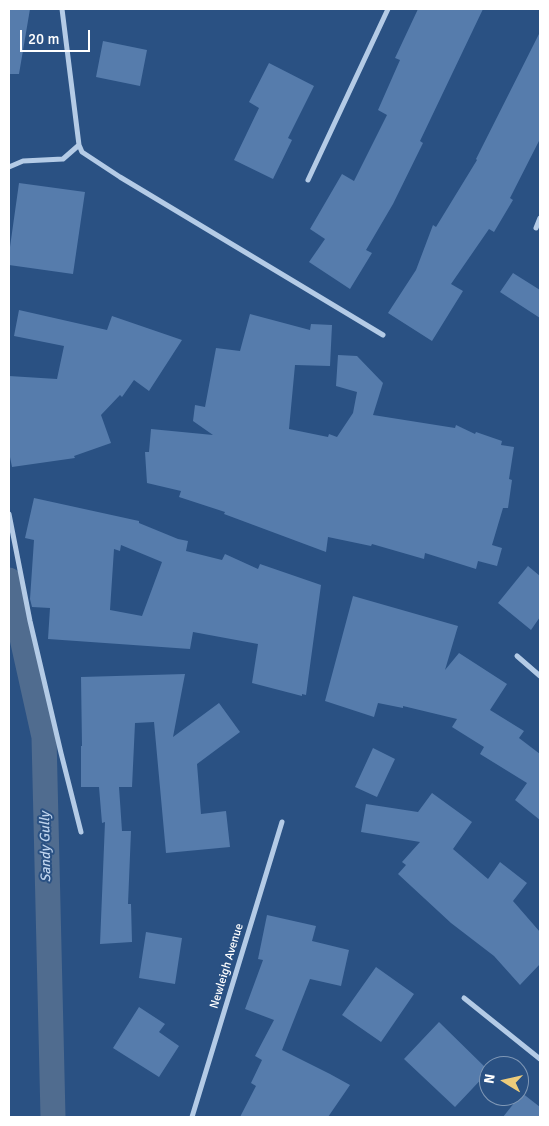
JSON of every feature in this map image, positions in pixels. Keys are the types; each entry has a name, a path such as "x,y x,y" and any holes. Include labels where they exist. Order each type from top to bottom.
{"street":[{"path":"62,9 79,145 82,152 120,177 383,335"},
{"path":"308,180 388,9"},
{"path":"9,167 22,161 62,158 79,145"},
{"path":"536,228 540,218"},
{"path":"9,514 32,630 60,753 81,832"},
{"path":"517,656 540,676"},
{"name":"Newleigh Avenue","path":"192,1117 282,822"},
{"path":"464,998 540,1060"}],"building":[{"path":"9,9 30,9 19,74 9,74"},
{"path":"418,9 483,9 420,141 423,143 393,204 366,250 372,253 350,289 309,262 325,239 310,229 342,174 354,181 387,115 378,110 400,60 395,58"},
{"path":"540,32 540,139 510,198 513,200 494,232 489,229 451,284 463,291 432,341 388,313 416,270 433,225 436,227 477,160"},
{"path":"103,41 147,50 140,86 96,77"},
{"path":"269,63 314,86 288,138 292,140 273,179 234,160 259,108 249,102"},
{"path":"19,183 85,192 73,274 9,265"},
{"path":"513,273 540,290 540,318 500,292"},
{"path":"19,310 107,330 112,316 182,340 149,391 134,380 122,397 120,395 101,415 111,443 74,456 75,458 12,467 9,452 9,376 57,379 64,346 14,336"},
{"path":"250,314 310,330 311,324 332,325 330,366 295,365 289,429 328,437 329,434 337,437 353,413 357,392 336,386 338,355 357,356 383,383 373,415 455,428 456,425 475,434 476,432 502,441 501,445 514,447 509,479 512,480 508,508 503,508 492,545 502,548 497,566 478,561 476,569 425,553 424,559 372,544 371,546 328,537 326,552 224,514 225,512 179,497 181,491 147,483 145,452 149,452 151,429 213,435 193,421 195,405 205,407 216,348 240,351"},
{"path":"34,498 139,521 139,523 178,539 188,541 186,551 222,560 225,554 258,569 260,564 321,585 306,695 302,694 302,696 252,683 258,644 193,632 190,649 48,639 50,608 32,607 30,599 34,540 25,538","holes":["121,545 162,562 142,616 110,610 114,549 120,551"]},
{"path":"528,566 540,576 540,617 531,630 498,603"},
{"path":"353,596 458,626 445,670 459,653 507,684 490,710 524,731 519,738 540,754 540,820 515,800 527,783 480,754 484,747 452,727 457,719 403,706 403,708 378,703 374,717 325,701"},
{"path":"185,674 173,737 219,703 240,732 197,764 201,814 226,811 230,847 166,853 154,722 135,723 132,787 119,787 122,831 131,831 128,904 131,904 132,942 100,944 105,822 102,823 99,787 81,787 81,677"},
{"path":"373,748 395,759 377,797 355,787"},
{"path":"432,793 472,822 453,849 488,879 500,862 527,883 513,901 540,932 540,964 520,985 494,956 451,923 398,874 406,865 402,862 420,842 361,832 366,804 418,812"},
{"path":"267,915 316,926 312,941 349,950 341,986 310,979 282,1050 350,1085 328,1117 240,1117 256,1086 251,1083 262,1060 255,1056 274,1020 245,1009 263,960 258,959"},
{"path":"146,932 182,938 175,984 139,978"},
{"path":"376,967 414,994 381,1042 342,1015"},
{"path":"139,1007 165,1024 159,1032 179,1046 159,1077 113,1048"},
{"path":"439,1022 479,1061 479,1082 455,1107 404,1059"},
{"path":"529,1098 540,1107 540,1117 503,1117 512,1106 529,1106"}],"waterway":[{"name":"Sandy Gully","path":"9,580 44,737 53,1117"}]}
